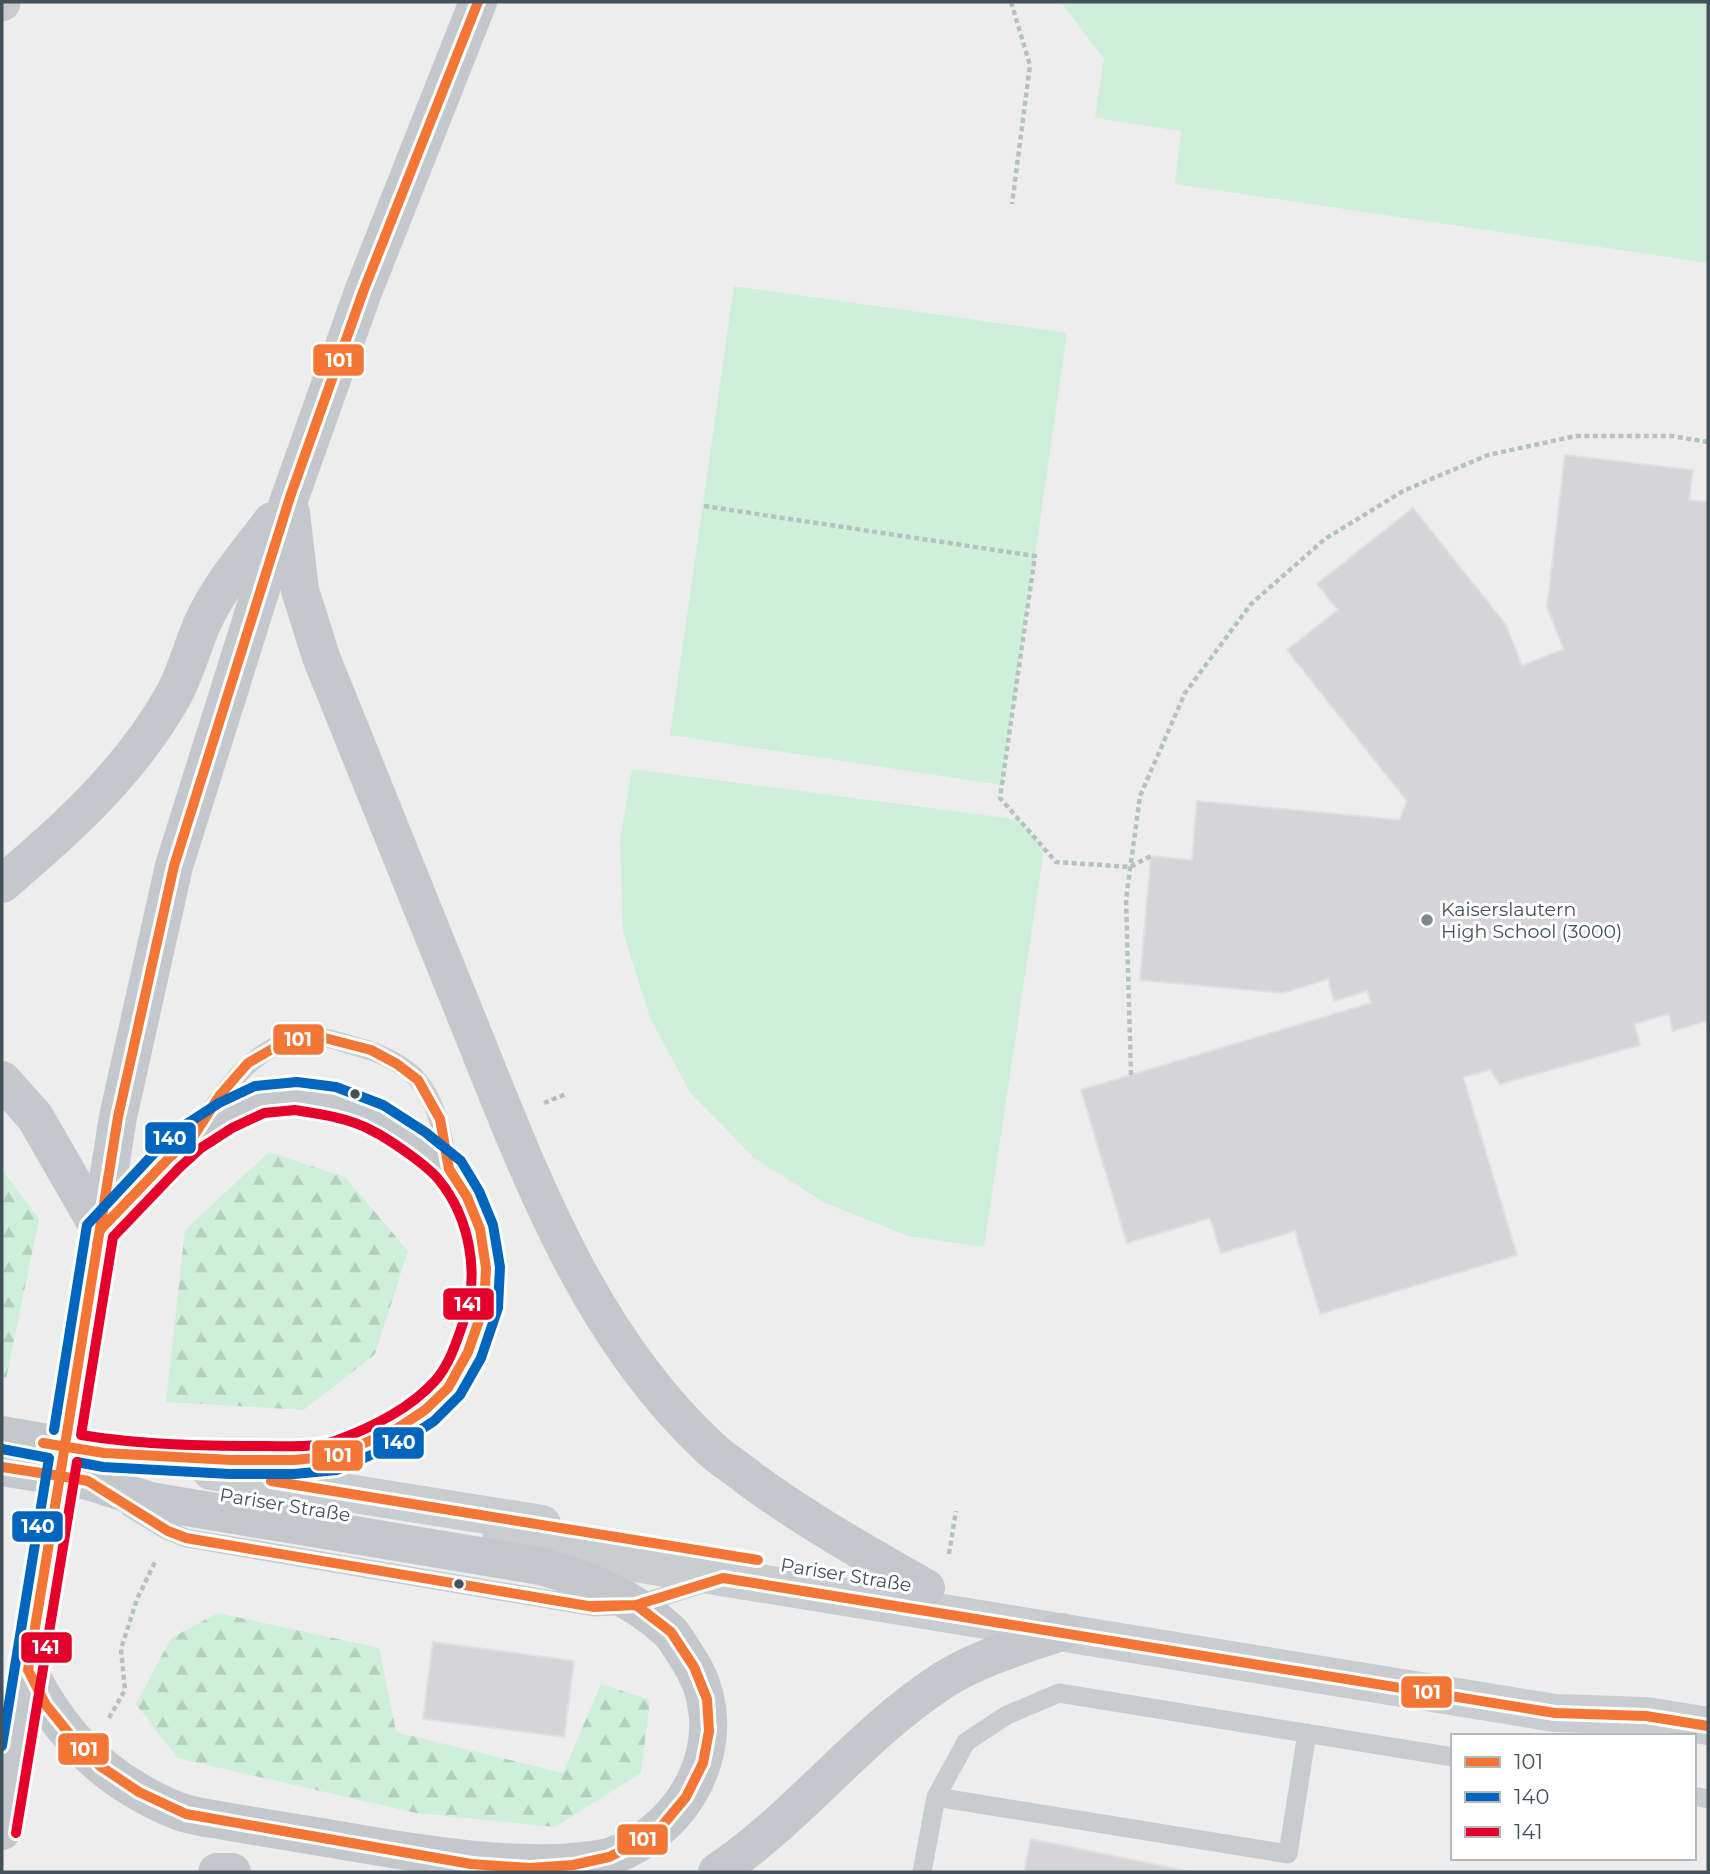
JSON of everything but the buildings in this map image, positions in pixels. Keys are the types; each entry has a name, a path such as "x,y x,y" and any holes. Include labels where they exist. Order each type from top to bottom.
{"main road":[{"path":"2,1831 15,1665 44,1574 118,1117 174,866 289,497 363,292 478,2"},
{"path":"2,884 95,800 143,745 175,694 203,620 231,575 289,497"},
{"path":"289,497 300,590 321,657 507,1117 560,1238 595,1303 625,1351 662,1397 710,1448 822,1529 926,1588"},
{"path":"2,1080 35,1116 100,1230"},
{"path":"96,1467 336,1456 398,1428 425,1410 448,1388 468,1352 484,1306 486,1268 480,1229 467,1197 449,1169 377,1117 333,1101 295,1096 260,1099 225,1116 193,1137 169,1158 100,1230"},
{"name":"Pariser Straße","path":"2,1435 96,1467 188,1489 1555,1713 1646,1716 1708,1726"},
{"name":"Pariser Straße","path":"2,1467 96,1467 926,1588 1577,1694 1646,1716"},
{"path":"15,1665 71,1736 100,1766 139,1792 186,1814 471,1864 530,1868 573,1865 609,1857 636,1844 661,1827 686,1797 703,1763 709,1731 707,1699 694,1667 671,1632 636,1605 585,1579 540,1566 150,1501 96,1467"},
{"path":"717,1872 752,1847 894,1715 944,1679 1006,1651 1061,1632"},
{"path":"217,1872 232,1872"}],"lane":[{"path":"193,1137 220,1095 248,1063 286,1041 321,1037 371,1050 397,1064 418,1080 440,1119 449,1169"},
{"path":"636,1605 723,1578"},
{"path":"922,1872 936,1797 966,1742 1007,1715 1059,1693 1451,1757"},
{"path":"936,1797 1288,1854 1307,1734"}],"path":[{"path":"1011,2 1030,65 1012,204"},
{"path":"1131,1075 1126,899 1140,796 1185,693 1251,604 1325,539 1403,491 1488,455 1576,436 1672,436 1708,442"},
{"path":"704,506 1035,556 1000,798 1056,862 1130,867 1151,856"},
{"path":"949,1554 956,1511"},
{"path":"103,1728 125,1690 121,1649 136,1599 158,1556"}],"green space":[{"path":"1061,2 1708,2 1708,263 1175,184 1181,131 1095,118 1104,59"},
{"path":"734,286 1067,333 1002,785 670,735"},
{"path":"632,769 1021,820 1044,849 984,1247 908,1236 825,1203 754,1158 691,1094 650,1018 623,932 620,840"},
{"path":"269,1152 345,1177 408,1251 375,1354 304,1410 166,1402 185,1230"},
{"path":"2,1170 39,1219 6,1379 2,1377"},
{"path":"218,1613 379,1648 396,1732 563,1773 601,1684 650,1700 641,1773 555,1827 416,1813 177,1758 136,1704 171,1638"}],"transit line":[{"name":"101","path":"60,1476 118,1117 174,866 290,497 363,292 478,2"},
{"name":"101","path":"43,1443 104,1453 231,1460 294,1460 336,1456 398,1428 425,1410 448,1388 468,1352 484,1306 486,1268 480,1229 467,1197 449,1169 440,1119 418,1080 397,1064 371,1050 321,1037 286,1041 248,1063 220,1095 193,1137 169,1158 100,1230 97,1245"},
{"name":"140","path":"54,1430 87,1225 159,1148 185,1125 219,1103 255,1086 297,1082 336,1087 383,1105 425,1132 461,1161 479,1191 493,1225 500,1267 498,1308 481,1358 460,1395 434,1421 405,1440 337,1470 294,1474 230,1474 103,1467 77,1462"},
{"name":"141","path":"295,1110 344,1119 379,1134 426,1167 450,1195 465,1229 471,1284 464,1320 444,1369 424,1392 401,1410 362,1430 327,1443 310,1446 196,1445 81,1435 113,1237 201,1148 232,1128 264,1113 295,1110"},
{"name":"140","path":"2,1449 49,1458 2,1746"},
{"name":"141","path":"16,1833 77,1462"},
{"name":"101","path":"2,1467 60,1476"},
{"name":"101","path":"60,1476 88,1481 168,1531 186,1538 594,1607 636,1605 671,1632 694,1667 707,1699 709,1731 703,1763 686,1797 661,1827 636,1844 609,1857 573,1865 530,1868 471,1864 186,1814 139,1792 100,1766 46,1705 28,1670 60,1476"},
{"name":"101","path":"271,1481 758,1560"},
{"name":"101","path":"588,1606 636,1605 723,1578 1555,1713 1646,1716 1708,1726"}],"place":[{"name":"Kaiserslautern High School (3000)","path":"1427,920"}]}
